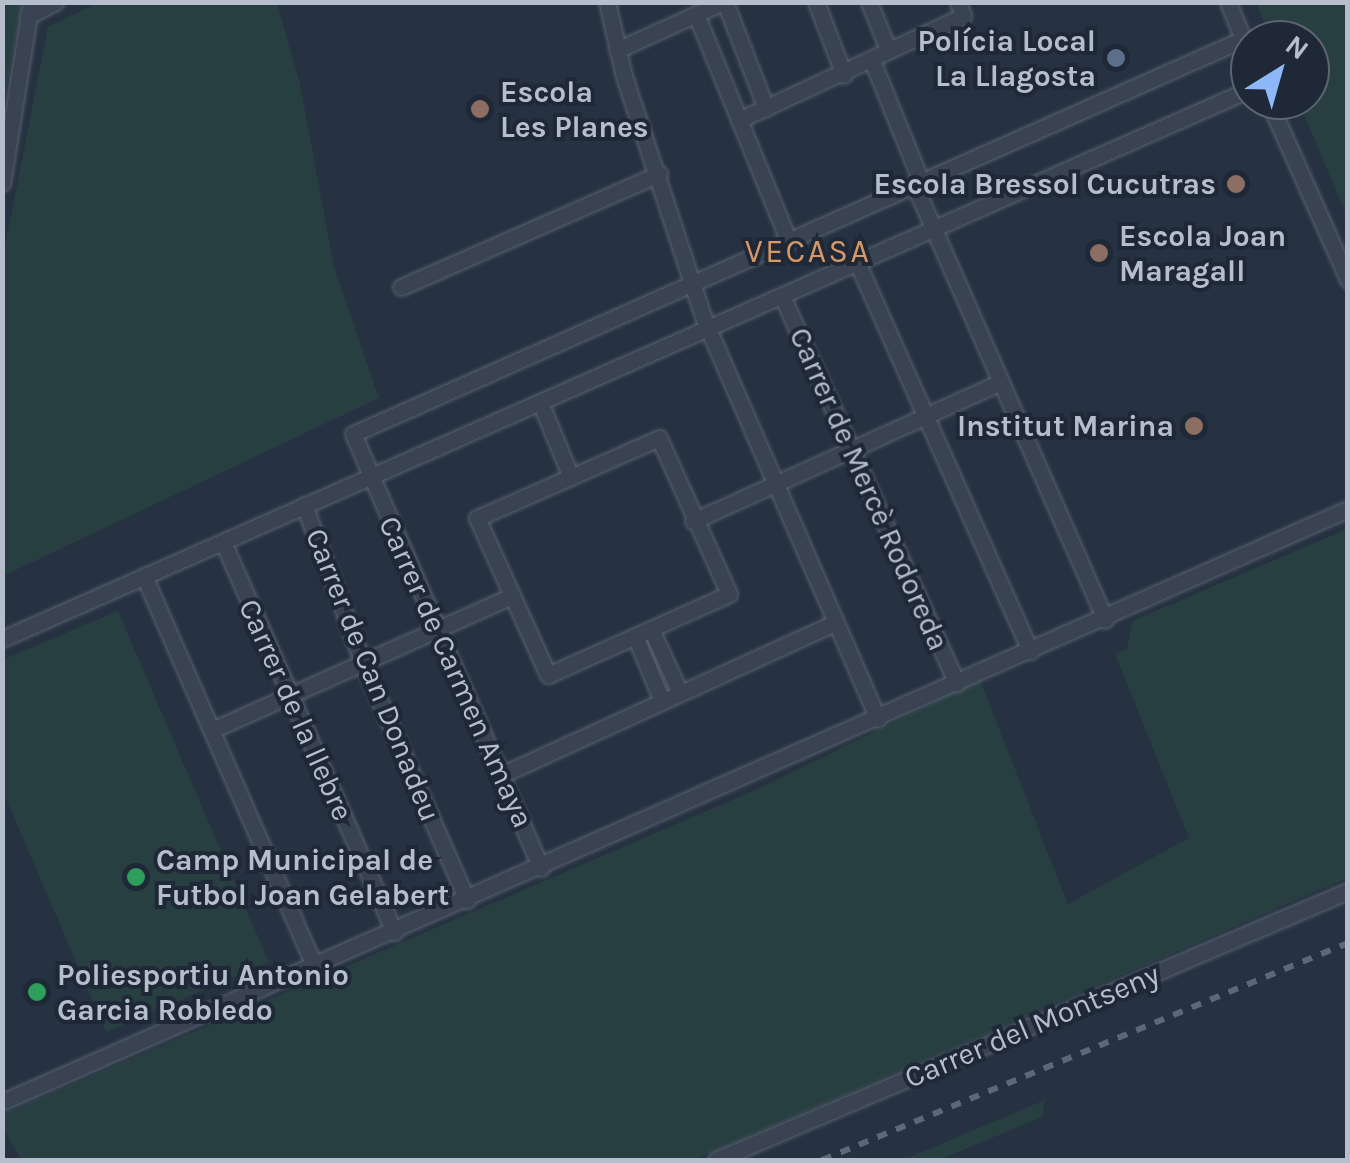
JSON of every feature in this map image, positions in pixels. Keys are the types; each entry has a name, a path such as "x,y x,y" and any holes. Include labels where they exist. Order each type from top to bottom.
{"street":[{"path":"2,182 29,9 56,2"},
{"path":"607,2 618,50 708,328 878,719"},
{"path":"618,50 724,2 766,108"},
{"path":"816,2 844,75"},
{"path":"870,2 887,47"},
{"path":"739,120 873,63 887,47 960,10"},
{"path":"696,14 788,240"},
{"path":"692,283 1230,45"},
{"path":"873,63 920,182 918,194 1105,620"},
{"path":"2,639 1230,99"},
{"path":"1277,120 1348,280"},
{"path":"401,287 659,174"},
{"path":"857,262 1030,650"},
{"name":"Carrer de Carmen Amaya","path":"542,868 353,434 692,283"},
{"name":"Carrer de Mercè Rodoreda","path":"782,296 957,683"},
{"path":"693,521 1001,382"},
{"path":"540,402 571,477"},
{"path":"659,438 729,594 548,674 477,518 571,477 659,438"},
{"name":"Carrer de Can Donadeu","path":"304,505 363,663 467,900"},
{"path":"2,1102 1105,620 1348,509"},
{"name":"Carrer de la llebre","path":"223,542 394,932"},
{"path":"144,576 315,966"},
{"path":"212,730 512,596"},
{"path":"501,775 836,622"},
{"path":"651,629 680,693"},
{"path":"635,636 662,701"},
{"name":"Carrer del Montseny","path":"716,1160 1348,891"}],"green space":[{"path":"2,3 22,3 3,107"},
{"path":"97,3 277,3 300,84 334,267 379,398 3,576 3,256 48,27"},
{"path":"1256,3 1347,3 1347,217 1306,120 1330,120 1330,20 1263,20"},
{"path":"1347,529 1347,878 694,1160 22,1160 3,1129 3,1114 753,791 980,680 1068,904 1189,838 1115,654 1127,649 1132,621"},
{"name":"Camp Municipal de Futbol Joan Gelabert","path":"118,611 269,962 106,1032 3,792 2,660"},
{"path":"1045,1100 1042,1117 939,1160 903,1160"}],"railway":[{"path":"822,1160 1348,943"}],"place":[{"name":"Polícia Local La Llagosta","path":"1116,58"},
{"name":"Escola Les Planes","path":"480,109"},
{"name":"Escola Bressol Cucutras","path":"1236,184"},
{"name":"Escola Joan Maragall","path":"1099,253"},
{"name":"Institut Marina","path":"1194,426"},
{"name":"Camp Municipal de Futbol Joan Gelabert","path":"136,877"},
{"name":"Poliesportiu Antonio Garcia Robledo","path":"37,992"}],"district":[{"name":"VECASA","path":"808,252"}]}
